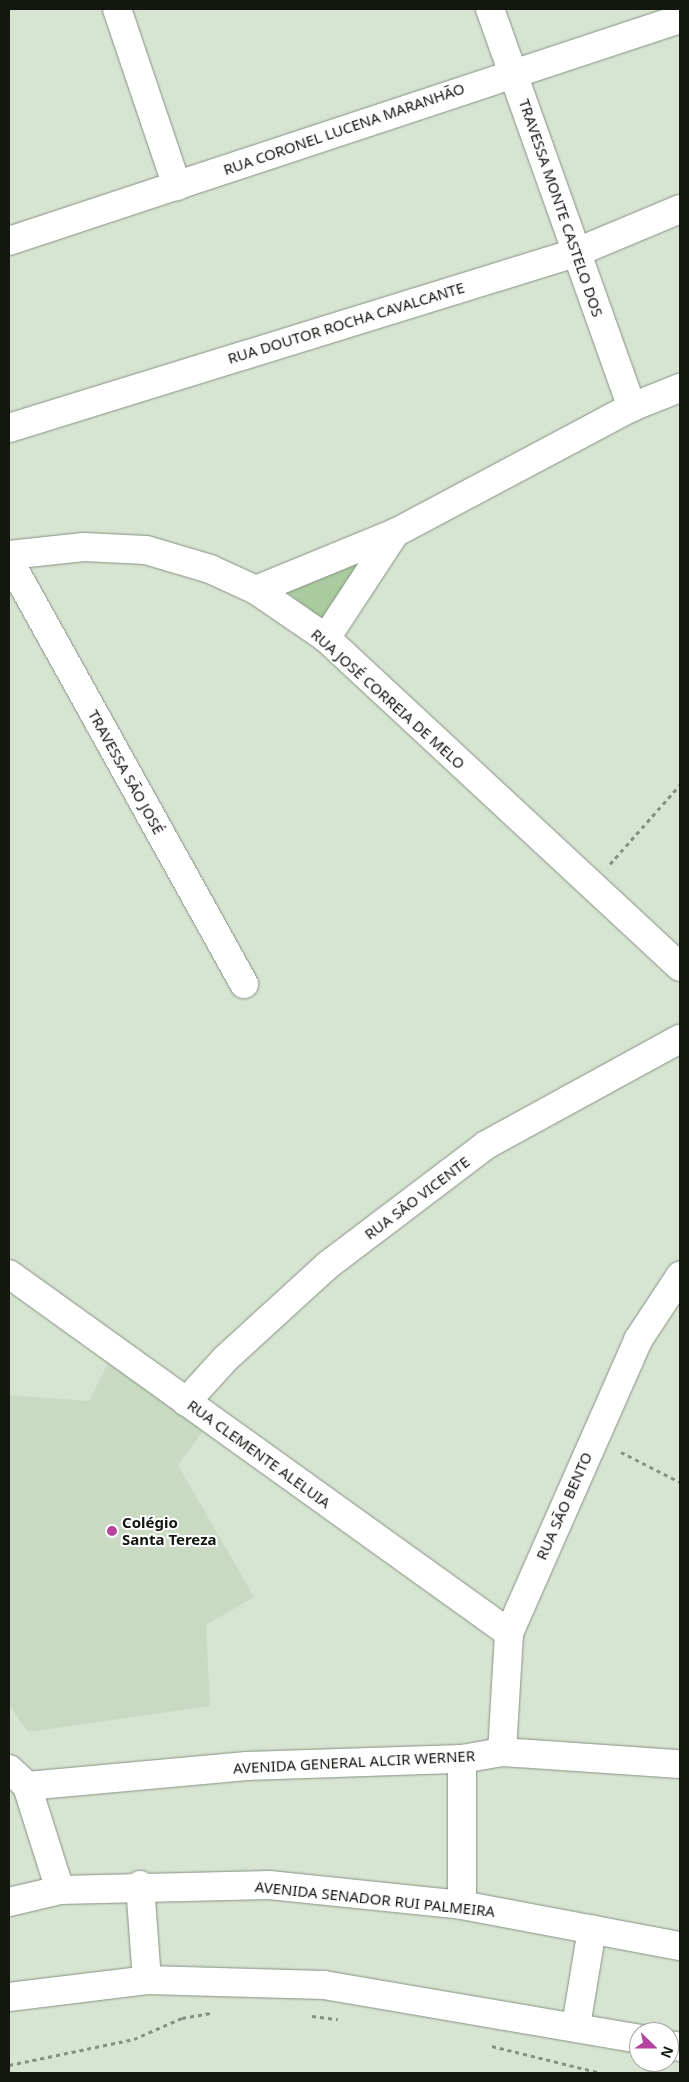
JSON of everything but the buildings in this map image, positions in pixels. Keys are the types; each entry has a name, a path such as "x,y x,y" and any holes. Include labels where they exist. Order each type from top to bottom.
{"street":[{"path":"117,9 177,186"},
{"name":"TRAVESSA MONTE CASTELO DOS","path":"490,9 514,71 575,253 632,407"},
{"name":"RUA CORONEL LUCENA MARANHÃO","path":"9,241 514,71 680,19"},
{"name":"RUA DOUTOR ROCHA CAVALCANTE","path":"9,428 575,253 680,209"},
{"path":"256,590 395,533 632,407 680,388"},
{"path":"326,638 395,533"},
{"name":"RUA JOSÉ CORREIA DE MELO","path":"9,555 84,547 146,550 210,568 256,590 326,638 589,886 680,967"},
{"name":"TRAVESSA SÃO JOSÉ","path":"9,560 244,984"},
{"name":"RUA SÃO VICENTE","path":"186,1402 225,1359 328,1265 486,1145 680,1039"},
{"name":"RUA CLEMENTE ALELUIA","path":"9,1274 509,1633"},
{"name":"RUA SÃO BENTO","path":"502,1752 509,1633 638,1340 680,1276"},
{"name":"AVENIDA GENERAL ALCIR WERNER","path":"18,1777 247,1766 462,1759 502,1752 680,1764"},
{"path":"462,1759 462,1905"},
{"path":"18,1777 60,1890"},
{"path":"140,1885 147,1980"},
{"name":"AVENIDA SENADOR RUI PALMEIRA","path":"9,1902 60,1890 140,1885 269,1885 462,1905 680,1946"},
{"path":"576,2026 592,1929"},
{"path":"9,1997 147,1980 324,1985 576,2026 629,2037"}],"path":[{"path":"589,886 680,785"},
{"path":"594,1438 680,1482"},
{"path":"9,2065 83,2052 134,2039 182,2018 221,2013"},
{"path":"307,2016 345,2020"},
{"path":"486,2044 601,2073"}],"shaded area":[{"name":"Colégio Santa Tereza","path":"109,1361 206,1427 178,1465 254,1597 206,1625 210,1706 28,1732 9,1705 9,1395 89,1401"}],"green space":[{"path":"375,547 326,622 279,586"}],"place":[{"name":"Colégio Santa Tereza","path":"112,1531"}]}
